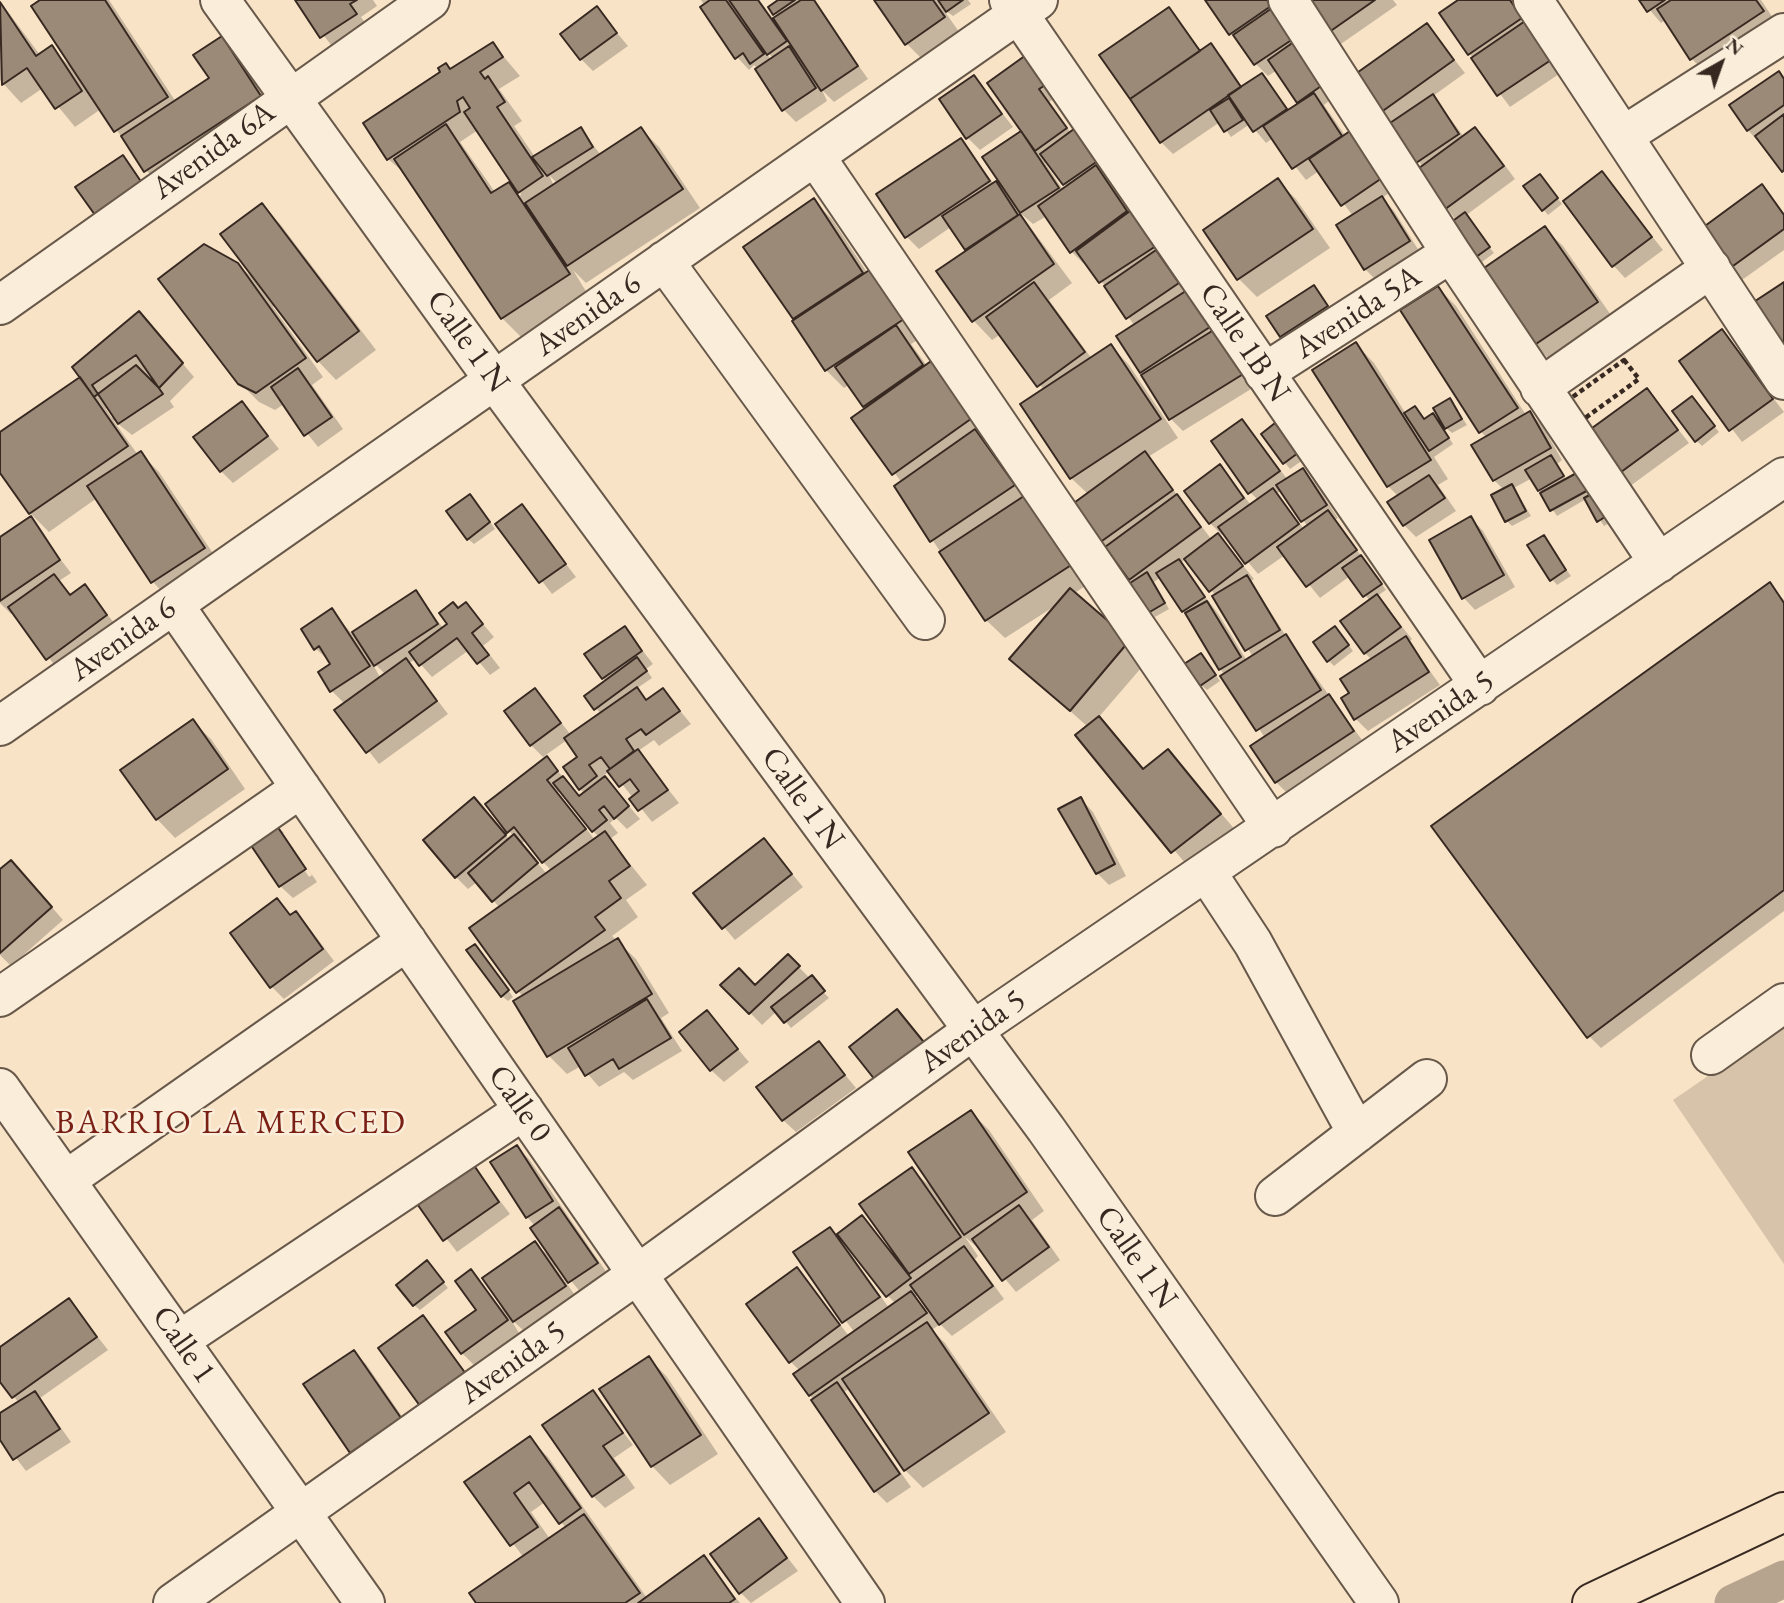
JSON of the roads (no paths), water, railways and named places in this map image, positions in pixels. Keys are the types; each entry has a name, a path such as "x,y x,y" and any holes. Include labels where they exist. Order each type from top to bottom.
{"main road":[{"path":"1592,1603 1784,1512"}],"street":[{"name":"Calle 1 N","path":"220,0 494,380 1054,1140 1379,1603"},
{"name":"Avenida 6A","path":"0,305 289,97 430,0"},
{"path":"1288,0 1451,253 1659,563"},
{"path":"1533,0 1784,380"},
{"name":"Avenida 6","path":"5,710 174,604 815,156 1022,5"},
{"name":"Calle 1B N","path":"1022,5 1264,373 1480,686"},
{"path":"1623,136 1784,33"},
{"path":"815,156 1273,828"},
{"name":"Avenida 5A","path":"1264,373 1451,253"},
{"path":"664,261 925,620"},
{"path":"1540,388 1711,268"},
{"name":"Avenida 5","path":"173,1603 638,1274 972,1031 1784,477"},
{"name":"Calle 0","path":"174,604 864,1603"},
{"path":"0,996 301,788"},
{"path":"1207,873 1252,943 1357,1133"},
{"path":"66,1180 407,941"},
{"path":"1711,1055 1784,1003"},
{"path":"1275,1196 1427,1079"},
{"name":"Calle 1","path":"0,1088 365,1603"},
{"path":"180,1340 524,1110"}],"waterway":[{"path":"1733,1603 1784,1579"}],"district":[{"name":"BARRIO LA MERCED","path":"231,1124"}]}
